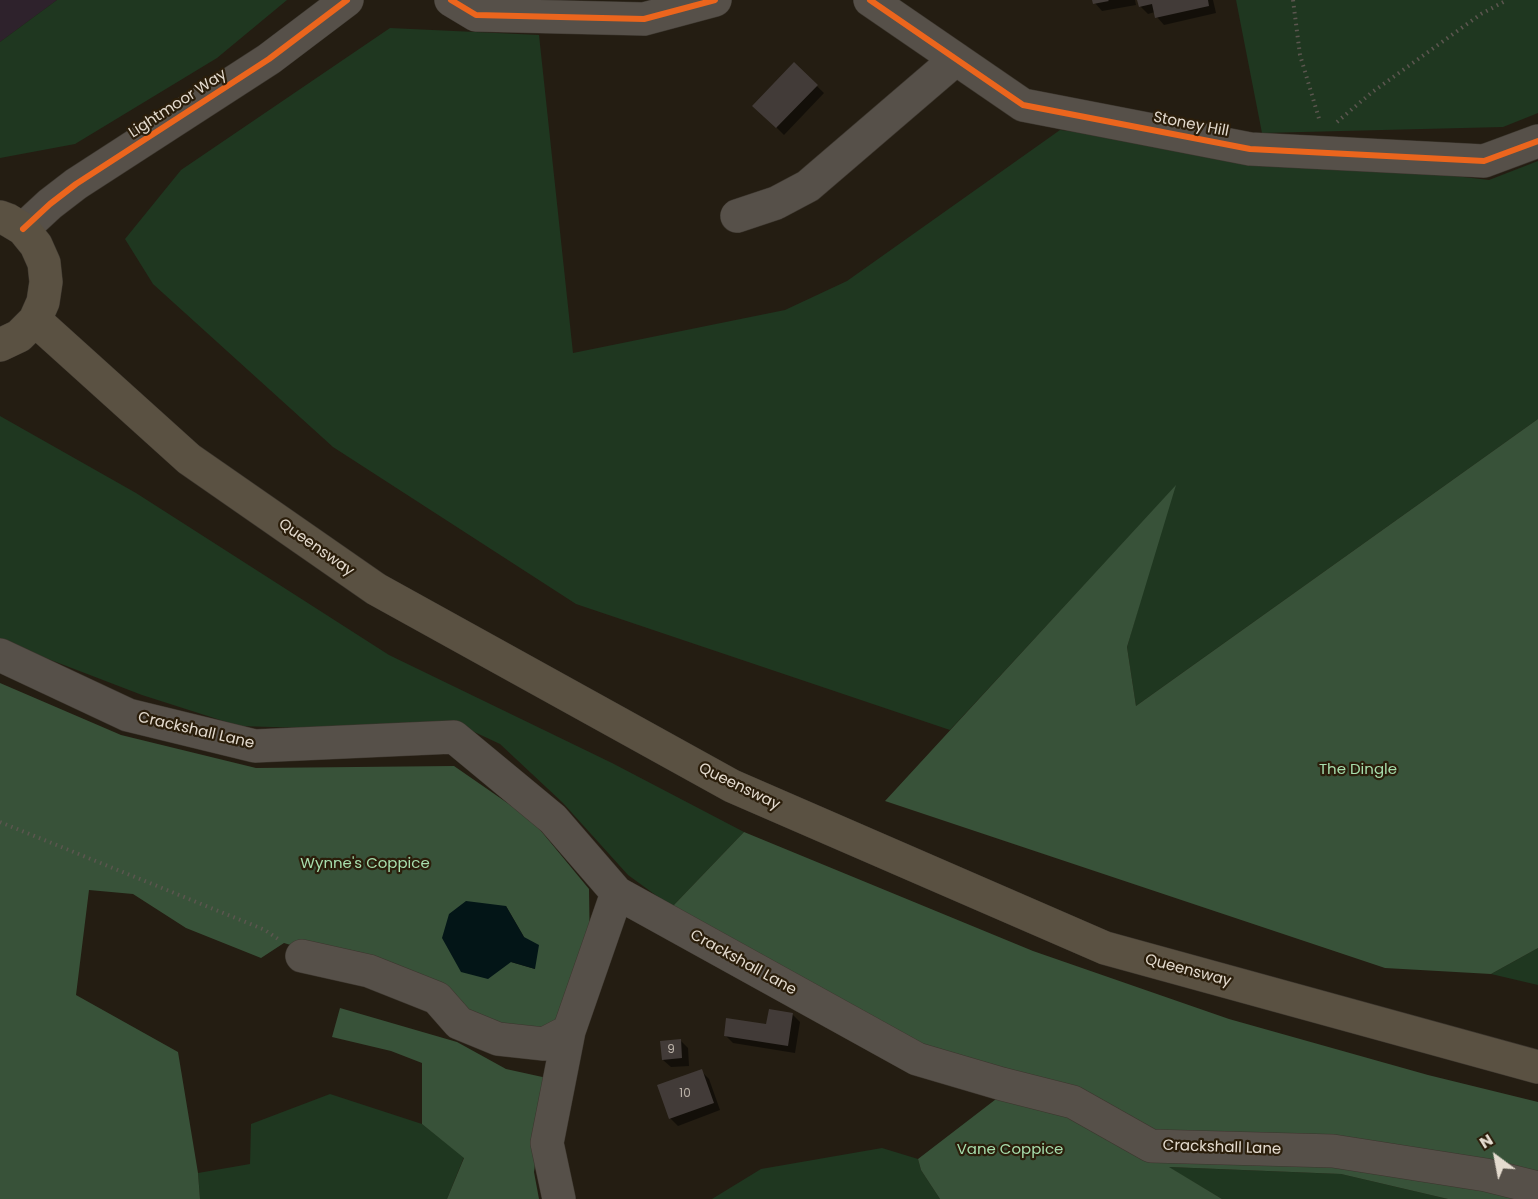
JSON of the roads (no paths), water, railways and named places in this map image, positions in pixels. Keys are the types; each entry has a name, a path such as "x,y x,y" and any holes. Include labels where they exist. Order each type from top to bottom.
{"main road":[{"path":"0,345 19,336 34,320 43,302 46,282 44,263 36,245 12,223"},
{"name":"Queensway","path":"34,320 189,459 376,589 732,786 1105,948 1538,1067"}],"street":[{"name":"Lightmoor Way","path":"12,223 50,204 76,184 269,58 347,0"},
{"path":"451,0 476,15 644,19 715,0"},
{"name":"Stoney Hill","path":"870,0 1023,105 1250,149 1321,143 1484,161 1538,141"},
{"path":"737,216 776,203 808,186 956,59"},
{"name":"Crackshall Lane","path":"0,655 128,715 255,746 454,737 553,819 617,893 917,1059 1073,1102 1150,1146 1333,1151 1486,1175 1538,1188"},
{"path":"559,1199 547,1143 569,1031 617,893"},
{"path":"302,956 369,971 437,998 459,1023 498,1039 544,1044 569,1031"}],"park label":[{"name":"The Dingle","path":"1358,770"},
{"name":"Wynne's Coppice","path":"365,864"},
{"name":"Vane Coppice","path":"1010,1150"}]}
